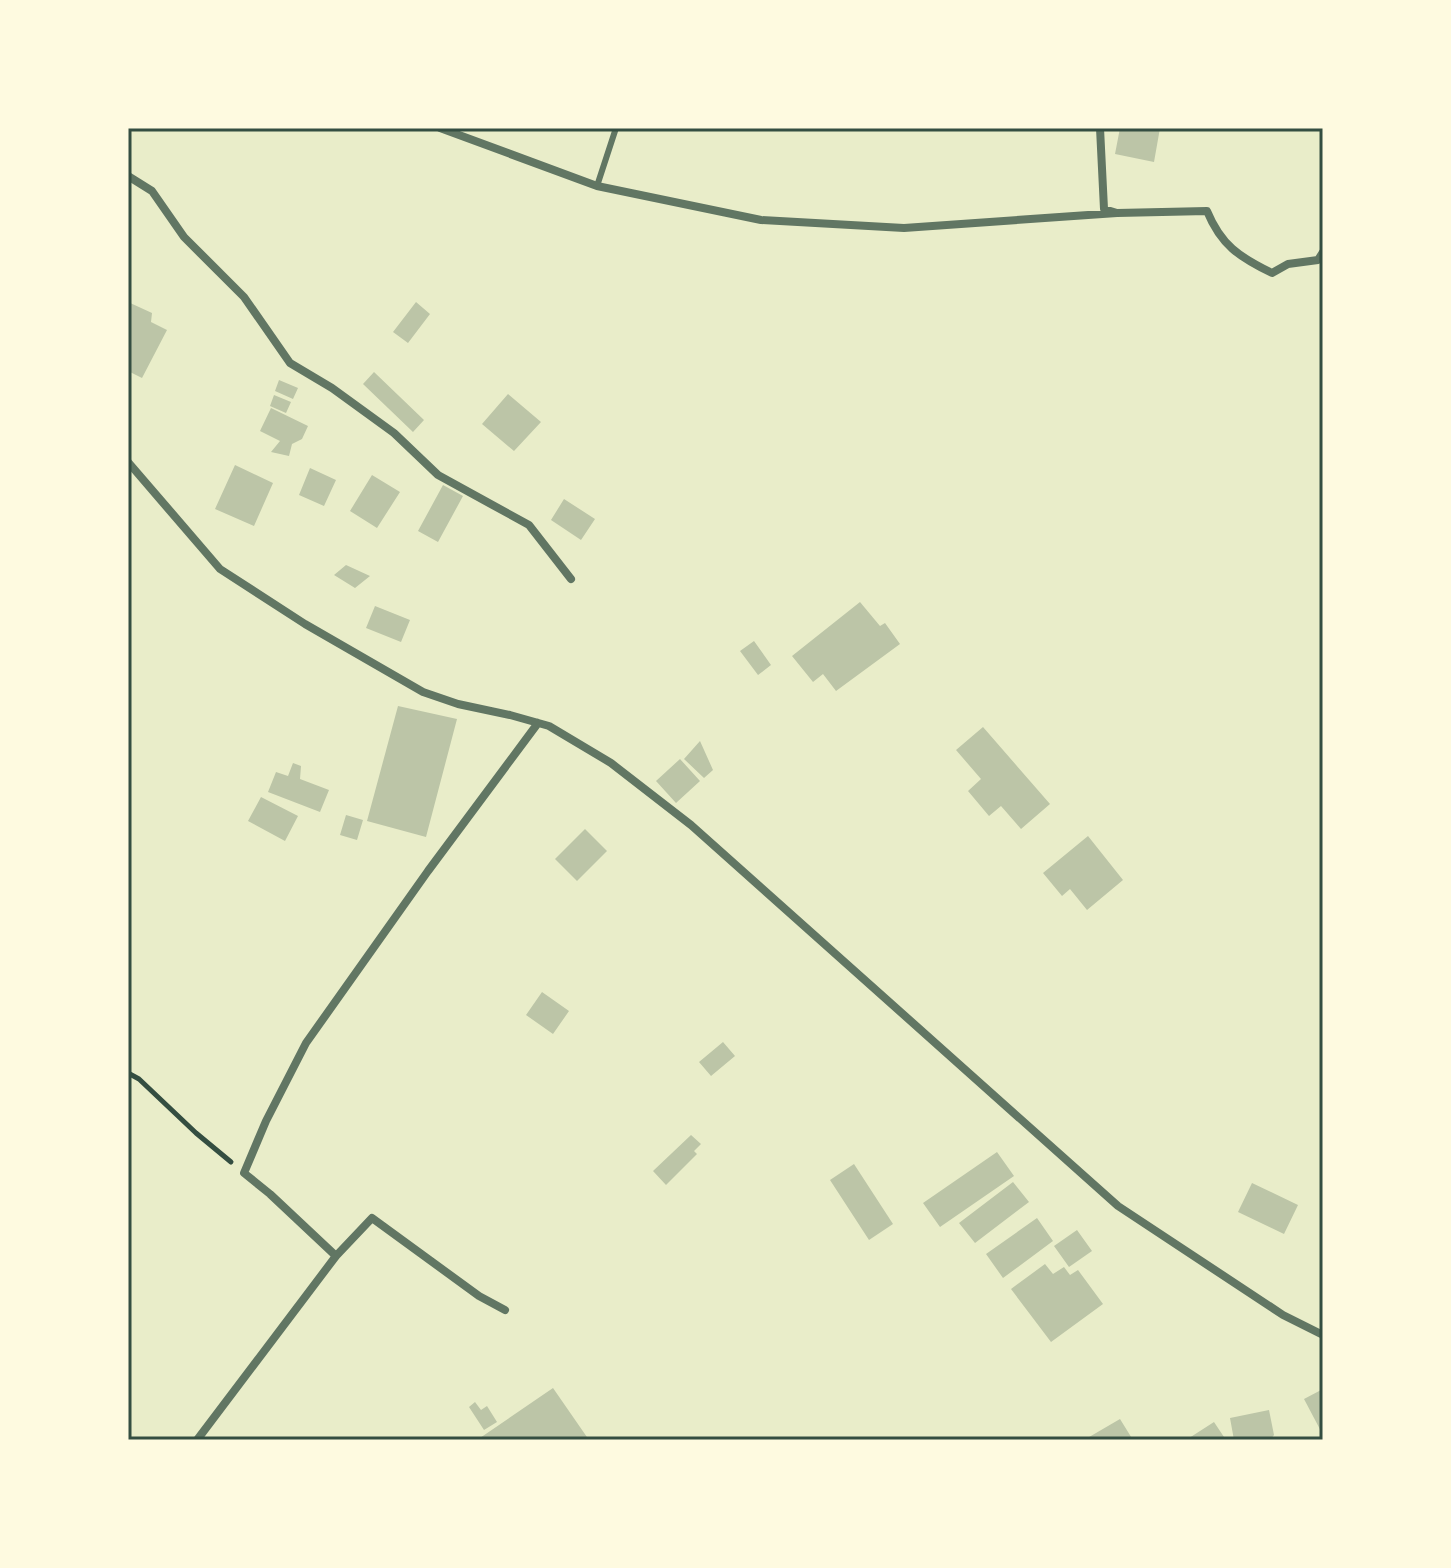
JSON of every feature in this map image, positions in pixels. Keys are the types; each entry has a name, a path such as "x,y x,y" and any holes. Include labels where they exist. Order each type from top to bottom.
{"street":[{"path":"440,128 597,186 761,220 904,228 1117,213 1207,211 1216,232 1245,260 1272,273 1288,264 1318,260 1323,252"},
{"path":"1100,128 1104,209 1117,213"},
{"path":"128,176 152,191 184,237 244,297 290,363 332,388 394,433 438,475 529,525 571,579"},
{"path":"128,462 220,569 305,624 423,692 458,704 549,726 611,763 691,825 1118,1206 1283,1315 1323,1335"},
{"path":"336,1256 244,1173 266,1121 306,1043 538,723"},
{"path":"197,1440 336,1256 372,1218 479,1296 505,1310"}],"lane":[{"path":"597,186 616,128"}],"path":[{"path":"128,1073 139,1079 244,1173"}],"building":[{"path":"1120,128 1160,128 1154,162 1115,154"},
{"path":"128,302 152,313 151,322 167,330 142,378 128,371"},
{"path":"416,302 430,314 408,343 393,332"},
{"path":"374,372 424,420 413,432 363,384"},
{"path":"279,380 298,388 293,399 275,391"},
{"path":"508,394 541,422 514,451 482,424"},
{"path":"274,395 291,402 286,413 270,406"},
{"path":"271,408 308,426 302,439 292,444 289,456 271,452 280,441 260,431"},
{"path":"235,465 273,483 254,526 215,509"},
{"path":"310,468 336,480 324,506 299,495"},
{"path":"372,475 400,492 377,528 350,511"},
{"path":"443,485 463,496 438,542 418,531"},
{"path":"564,499 595,519 581,540 551,520"},
{"path":"346,565 370,576 355,588 334,575"},
{"path":"860,602 880,626 885,623 900,644 836,691 823,674 813,682 792,656"},
{"path":"375,606 410,620 401,642 366,628"},
{"path":"754,641 771,665 758,675 740,651"},
{"path":"398,706 457,719 426,837 367,821"},
{"path":"983,727 1050,804 1021,829 1001,806 989,816 968,791 981,779 956,750"},
{"path":"700,741 713,770 704,778 684,759"},
{"path":"680,759 700,781 676,803 656,781"},
{"path":"293,763 301,766 300,779 329,790 320,812 268,792 276,772 288,776"},
{"path":"261,797 298,816 285,841 248,821"},
{"path":"346,815 363,820 357,840 340,835"},
{"path":"585,829 607,851 577,881 555,859"},
{"path":"1088,836 1123,880 1087,910 1070,889 1062,896 1043,873"},
{"path":"542,992 569,1011 553,1034 526,1015"},
{"path":"723,1042 735,1056 711,1076 699,1062"},
{"path":"691,1135 701,1144 694,1151 697,1154 666,1185 653,1171"},
{"path":"997,1152 1014,1176 940,1227 923,1203"},
{"path":"854,1164 893,1224 869,1240 830,1180"},
{"path":"1013,1182 1029,1202 975,1243 959,1223"},
{"path":"1252,1183 1298,1205 1284,1234 1238,1212"},
{"path":"1037,1218 1053,1241 1003,1278 986,1254"},
{"path":"1077,1230 1092,1251 1069,1267 1054,1246"},
{"path":"1045,1264 1053,1274 1064,1267 1070,1275 1078,1270 1103,1304 1051,1342 1011,1289"},
{"path":"553,1388 589,1440 477,1440"},
{"path":"1323,1389 1323,1435 1304,1399"},
{"path":"475,1402 481,1410 487,1406 497,1422 484,1430 469,1407"},
{"path":"1269,1410 1274,1435 1270,1440 1234,1440 1230,1418"},
{"path":"1120,1419 1133,1440 1084,1440"},
{"path":"1214,1422 1226,1440 1186,1440"}]}
